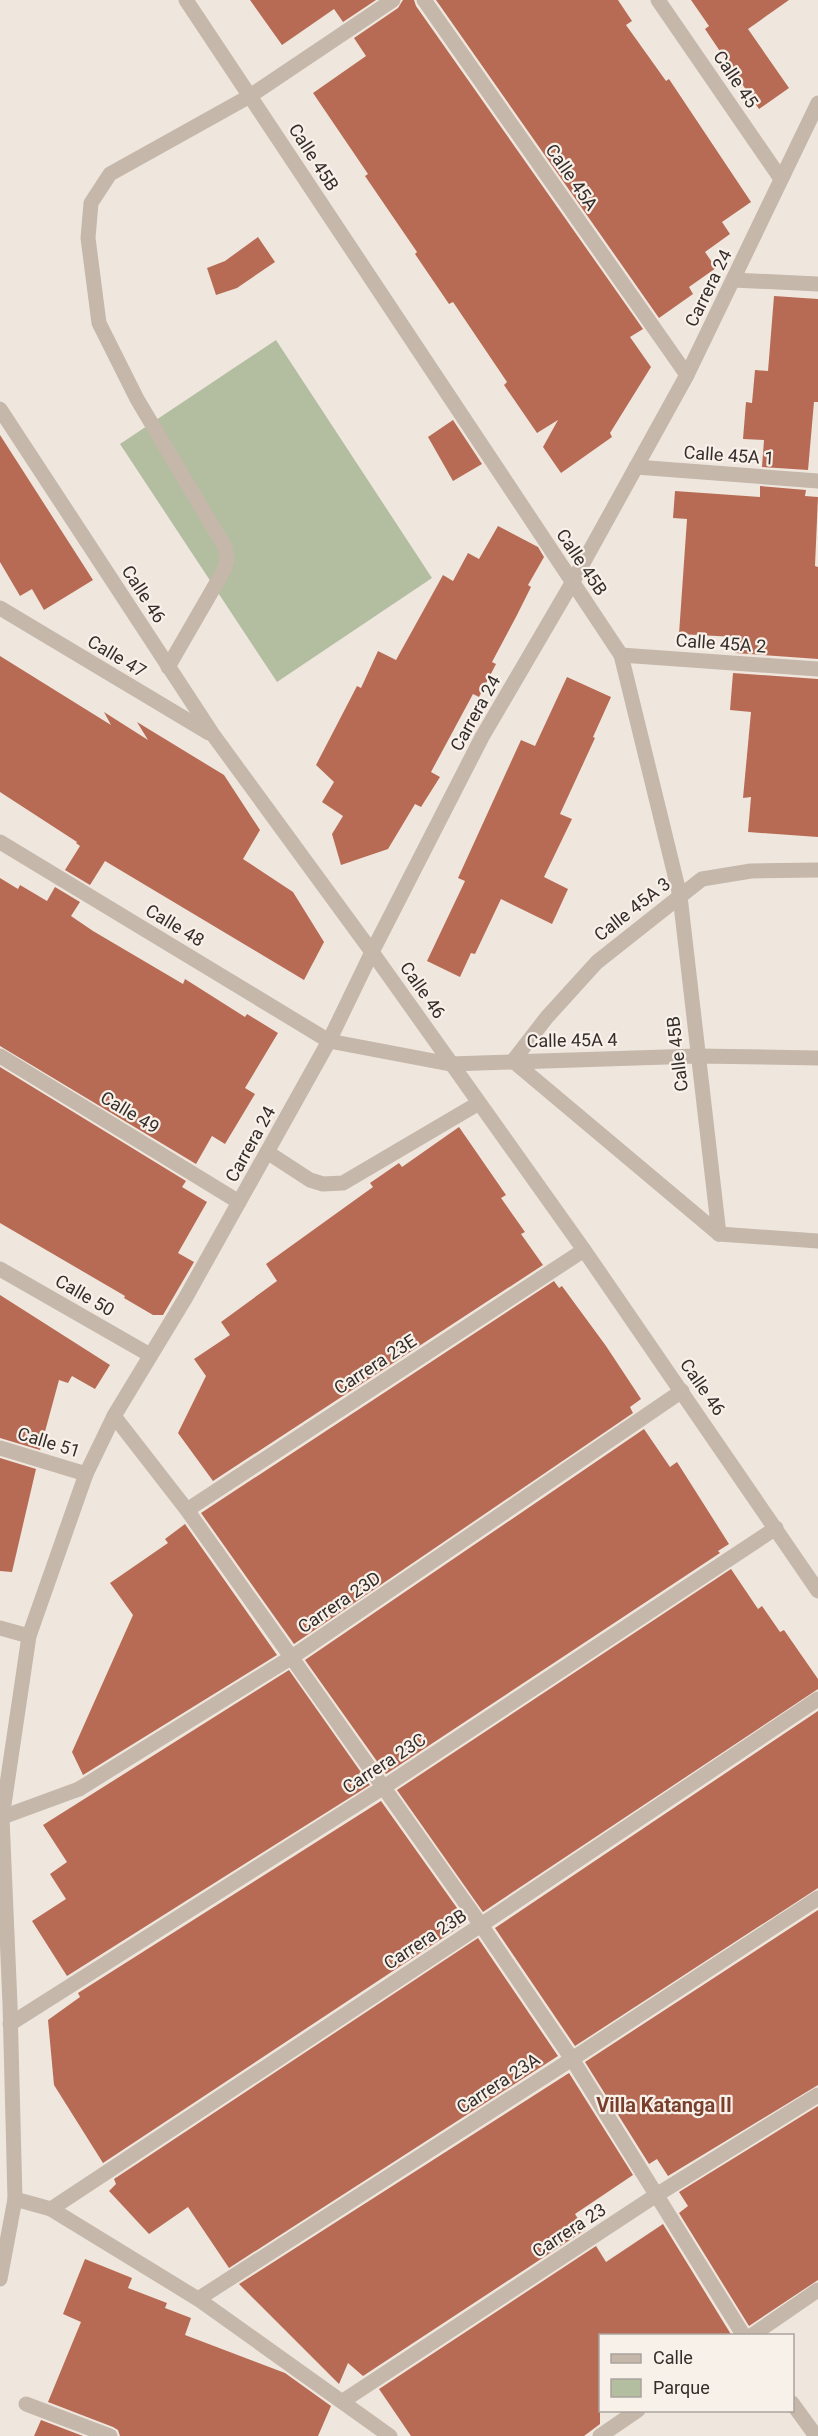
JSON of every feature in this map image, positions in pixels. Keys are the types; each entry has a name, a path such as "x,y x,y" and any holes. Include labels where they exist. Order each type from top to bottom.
{"street":[{"name":"Calle 45B","path":"186,0 621,655 680,896 719,1234"},
{"path":"168,667 224,570 227,559 225,547 137,399 99,323 88,237 91,203 110,174 250,96 393,0"},
{"name":"Calle 45A","path":"424,0 687,375"},
{"name":"Calle 45","path":"658,0 781,179"},
{"name":"Carrera 24","path":"0,2279 15,2199 10,2024 5,2004 1,1818 28,1635 86,1474 114,1416 186,1297 330,1041 372,952 482,737 572,583 687,375 817,105"},
{"path":"733,280 818,284"},
{"name":"Calle 46","path":"0,409 214,736 372,952 584,1250 818,1592"},
{"name":"Calle 45A 1","path":"636,467 818,481"},
{"name":"Calle 47","path":"0,608 214,736"},
{"name":"Calle 45A 2","path":"621,655 818,669"},
{"name":"Calle 48","path":"0,842 330,1041"},
{"name":"Calle 45A 3","path":"513,1061 547,1017 597,962 702,879 751,871 818,870"},
{"name":"Calle 45A 4","path":"330,1041 450,1064 697,1056 818,1058"},
{"name":"Calle 49","path":"0,1056 239,1202"},
{"path":"513,1061 719,1234 818,1240"},
{"path":"267,1152 310,1180 323,1184 343,1183 479,1103"},
{"name":"Carrera 23E","path":"187,1510 584,1250"},
{"name":"Calle 50","path":"0,1269 150,1355"},
{"name":"Carrera 23D","path":"1,1818 79,1789 292,1657 682,1391"},
{"path":"114,1416 187,1510 481,1925 572,2060 658,2194 743,2334"},
{"name":"Calle 51","path":"0,1448 86,1474"},
{"name":"Carrera 23C","path":"10,2024 384,1787 776,1528"},
{"path":"0,1628 28,1635"},
{"name":"Carrera 23B","path":"51,2209 818,1699"},
{"name":"Carrera 23A","path":"198,2299 572,2060 818,1898"},
{"name":"Carrera 23","path":"343,2401 658,2194 818,2095"},
{"path":"15,2199 51,2209 198,2299 343,2401 367,2429 390,2436"},
{"path":"754,2334 818,2290"},
{"path":"26,2404 110,2436"},
{"path":"794,2406 816,2436"},
{"path":"600,2436 635,2412"}],"green space":[{"path":"276,340 432,578 277,682 120,444"}],"building":[{"path":"250,0 376,0 343,22 334,9 282,45"},
{"path":"403,0 414,0 643,329 630,337 651,367 610,433 612,437 561,473 543,447 558,420 537,433 504,385 507,382 453,302 449,304 415,254 417,252 365,176 368,174 313,93 366,56 354,38 398,8"},
{"path":"436,0 618,0 632,21 626,25 666,81 669,79 751,202 722,222 730,234 705,252 716,268 689,287 693,294 659,318"},
{"path":"691,0 789,0 748,29 789,88 759,109 705,29 709,26"},
{"path":"258,237 275,262 237,288 216,295 207,268 225,261"},
{"path":"774,296 818,299 818,402 814,402 808,470 762,467 764,440 743,439 746,402 752,403 755,370 768,371"},
{"path":"453,420 482,464 453,481 428,437"},
{"path":"0,435 93,580 44,610 32,589 20,596 0,562"},
{"path":"760,486 806,490 805,496 818,497 815,566 818,567 818,659 735,653 736,637 679,634 687,519 673,518 675,491 760,497"},
{"path":"498,526 538,547 544,557 528,585 531,587 492,662 496,664 479,697 473,694 431,772 440,777 421,807 415,804 388,849 341,865 332,834 343,816 322,802 334,782 316,765 357,686 361,688 378,651 396,660 443,575 453,581 468,553 479,559"},
{"path":"0,656 111,725 104,712 148,740 137,722 224,775 260,830 243,859 293,892 324,942 304,980 105,861 90,885 65,870 80,846 77,842 0,792"},
{"path":"733,673 818,679 818,837 748,832 751,797 743,798 751,712 730,710"},
{"path":"567,677 611,697 560,814 572,819 544,877 568,889 552,924 501,899 475,954 471,953 460,977 427,961 465,881 458,878 521,740 535,746"},
{"path":"0,878 18,889 20,885 47,901 55,887 80,902 71,916 93,931 183,984 185,979 245,1017 247,1014 278,1033 245,1088 255,1094 225,1144 212,1136 196,1164 0,1046"},
{"path":"0,1067 186,1181 182,1187 207,1202 178,1253 194,1262 163,1315 153,1315 124,1298 125,1296 0,1223"},
{"path":"459,1127 506,1195 501,1198 525,1232 521,1234 543,1265 213,1481 178,1433 206,1376 194,1359 230,1335 221,1322 277,1281 266,1264 373,1187 370,1183 399,1163 402,1167"},
{"path":"554,1281 559,1288 562,1286 641,1399 630,1407 633,1413 294,1644 201,1513"},
{"path":"0,1295 110,1365 95,1389 72,1376 68,1383 59,1380 40,1450 0,1438"},
{"path":"644,1429 670,1467 677,1462 729,1544 718,1551 720,1553 386,1774 305,1660"},
{"path":"0,1458 36,1469 12,1572 0,1571"},
{"path":"185,1524 277,1655 83,1775 72,1752 133,1615 110,1583 168,1543 165,1539"},
{"path":"731,1569 758,1609 762,1606 780,1632 784,1630 818,1679 818,1689 483,1912 397,1790"},
{"path":"289,1670 370,1785 67,1976 32,1921 66,1899 50,1874 67,1862 43,1825"},
{"path":"818,1711 818,1888 575,2046 495,1928"},
{"path":"381,1801 467,1922 103,2163 54,2085 48,2020 80,1997 78,1993"},
{"path":"818,1910 818,2085 668,2176 657,2159 649,2164 585,2062"},
{"path":"478,1938 558,2056 229,2268 188,2207 149,2234 109,2191 116,2184 114,2179"},
{"path":"569,2073 633,2175 575,2214 585,2230 363,2376 348,2363 339,2384 239,2284"},
{"path":"818,2106 818,2280 749,2326 679,2213 688,2206 679,2192"},
{"path":"663,2224 731,2334 599,2334 600,2424 584,2436 411,2436 379,2389 596,2246 606,2262"},
{"path":"85,2259 132,2278 128,2288 167,2303 165,2308 191,2318 185,2335 285,2373 331,2406 318,2436 120,2436 118,2430 113,2427 48,2402 81,2322 63,2314"},
{"path":"41,2420 83,2436 34,2436"}],"district":[{"name":"Villa Katanga II","path":"664,2105"}]}
